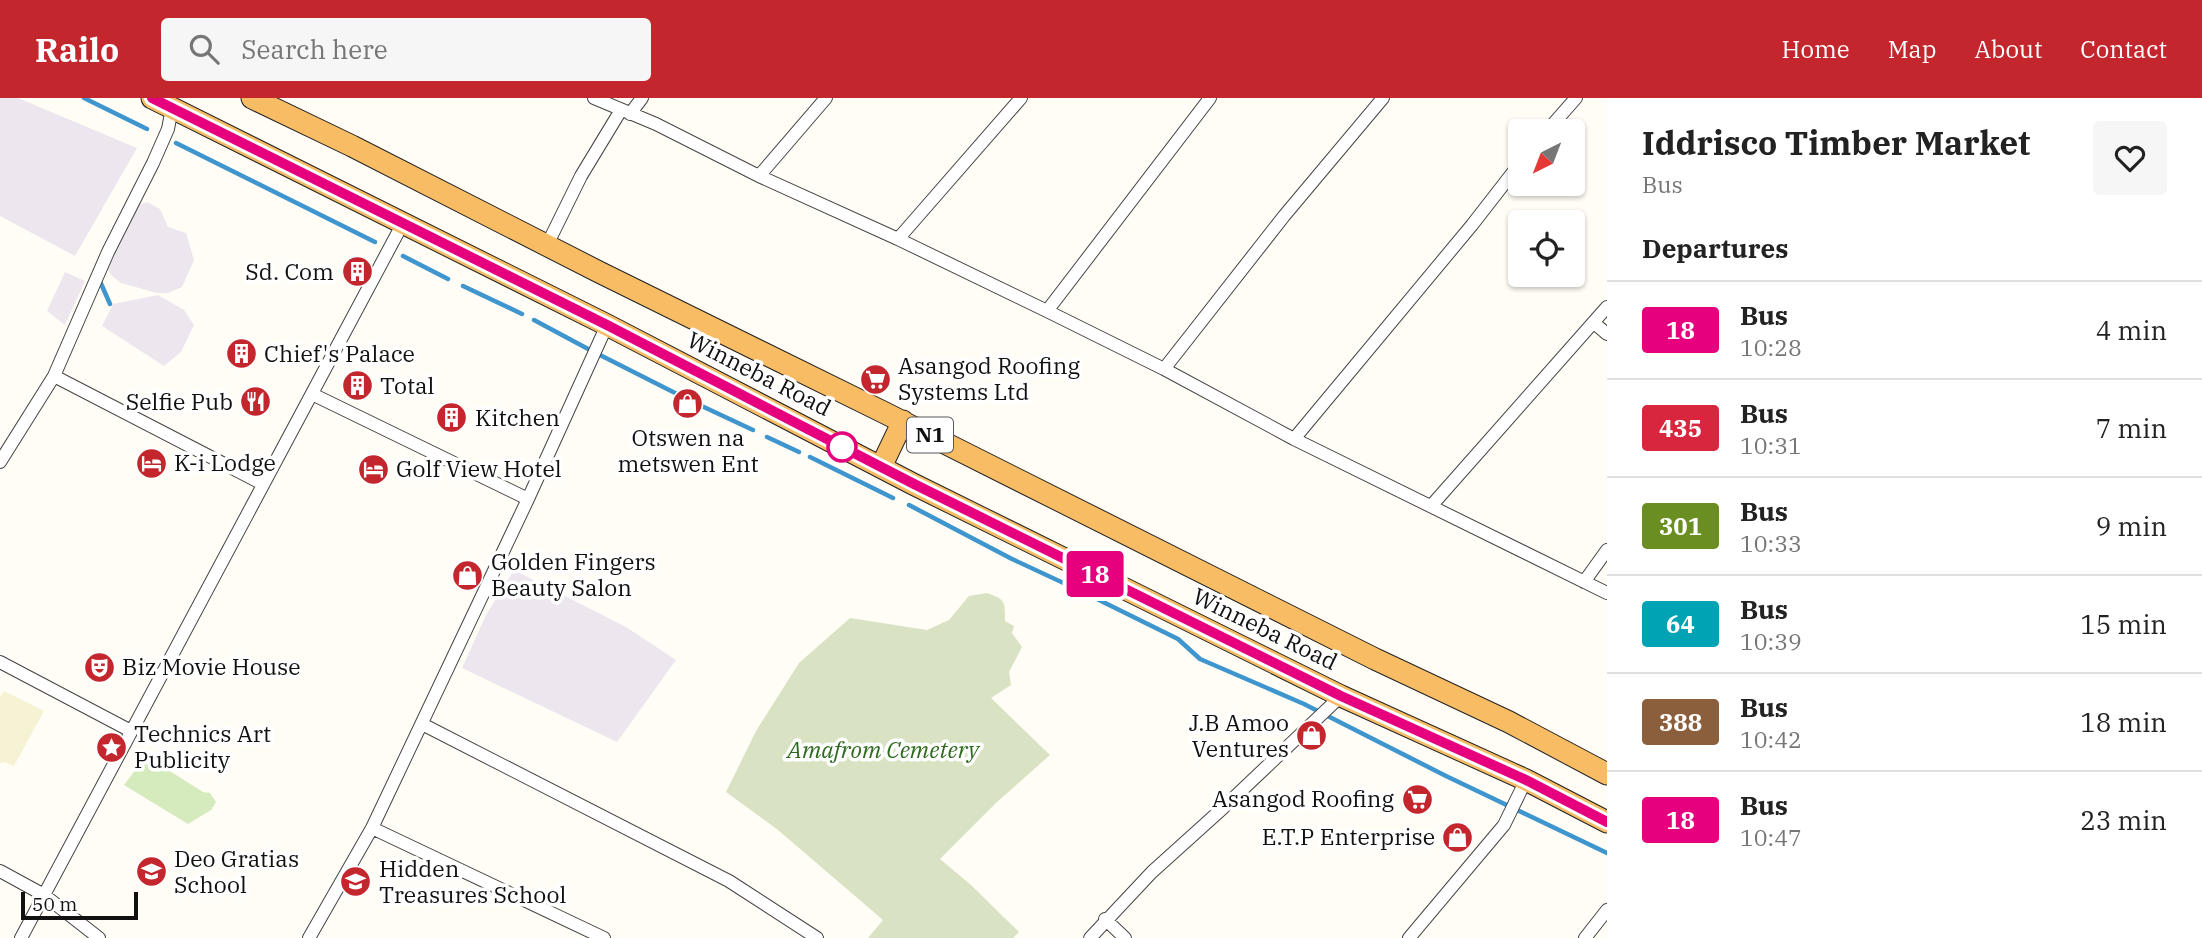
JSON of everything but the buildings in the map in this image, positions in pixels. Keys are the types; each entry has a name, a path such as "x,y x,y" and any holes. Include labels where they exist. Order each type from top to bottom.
{"highway":[{"name":"Winneba Road","path":"152,98 607,325 881,467 1341,696 1526,780 1607,822"},
{"name":"Winneba Road","path":"252,98 1363,652 1509,722 1607,774"},
{"path":"881,467 903,421"}],"street":[{"path":"594,98 656,124 759,176 1047,311 1164,369 1294,439 1607,593"},
{"path":"547,245 581,176 626,112 642,98"},
{"path":"759,176 826,98"},
{"path":"898,239 1021,98"},
{"path":"1047,311 1210,98"},
{"path":"1164,369 1284,216 1383,98"},
{"path":"1558,119 1576,98"},
{"path":"0,462 54,376 102,264 168,129 172,108"},
{"path":"1294,439 1508,179"},
{"path":"21,938 403,223"},
{"path":"1432,505 1607,307"},
{"path":"1594,323 1607,334"},
{"path":"309,938 372,828 607,325"},
{"path":"54,376 263,484"},
{"path":"312,394 528,499"},
{"path":"1584,582 1607,550"},
{"path":"0,662 131,731"},
{"path":"1090,938 1152,872 1341,696"},
{"path":"422,724 729,881 817,938"},
{"path":"1409,938 1504,825 1526,780"},
{"path":"372,828 604,938"},
{"path":"0,871 44,895 99,938"},
{"path":"1586,938 1607,910"},
{"path":"1105,919 1125,938"}],"shaded area":[{"path":"0,98 18,98 137,148 75,256 0,216"},
{"path":"147,202 160,209 168,227 186,233 194,260 182,287 168,293 157,293 121,283 111,275 105,263 132,207"},
{"path":"65,272 85,281 65,325 47,311"},
{"path":"158,295 184,310 194,325 181,352 164,366 102,326 113,304"},
{"path":"514,570 626,627 676,660 617,742 462,668 486,615"},
{"path":"4,691 44,711 14,766 0,763 0,697"}],"green space":[{"name":"Amafrom Cemetery","path":"987,593 1003,602 1005,621 1014,626 1012,633 1022,647 1009,672 1011,685 991,698 1050,755 997,802 940,859 1019,932 1013,938 868,938 883,920 778,830 726,792 756,731 799,663 850,618 927,630 949,620 969,596"},
{"path":"146,756 203,792 210,793 216,802 211,810 188,824 124,785"}],"waterway":[{"path":"84,98 147,129"},
{"path":"176,143 375,242"},
{"path":"403,256 448,279"},
{"path":"99,279 110,304"},
{"path":"463,286 522,314"},
{"path":"534,320 590,350"},
{"path":"600,355 681,396"},
{"path":"691,401 753,430"},
{"path":"767,437 799,452"},
{"path":"810,457 893,498"},
{"path":"909,505 1012,559 1085,593"},
{"path":"1095,598 1178,639 1200,659 1304,704 1607,853"}],"bus line":[{"name":"18","path":"152,98 607,325 914,484 1341,696 1526,780 1607,822"}],"place":[{"name":"Sd. Com","path":"357,272"},
{"name":"Chief's Palace","path":"241,354"},
{"name":"Asangod Roofing Systems Ltd","path":"875,379"},
{"name":"Total","path":"357,386"},
{"name":"Selfie Pub","path":"256,402"},
{"name":"Otswen na metswen Ent","path":"688,404"},
{"name":"Kitchen","path":"452,418"},
{"name":"K-i Lodge","path":"151,463"},
{"name":"Golf View Hotel","path":"373,469"},
{"name":"Golden Fingers Beauty Salon","path":"468,575"},
{"name":"Biz Movie House","path":"99,667"},
{"name":"J.B Amoo Ventures","path":"1312,736"},
{"name":"Technics Art Publicity","path":"111,747"},
{"name":"Asangod Roofing","path":"1417,799"},
{"name":"E.T.P Enterprise","path":"1458,837"},
{"name":"Deo Gratias School","path":"151,872"},
{"name":"Hidden Treasures School","path":"356,882"}]}
